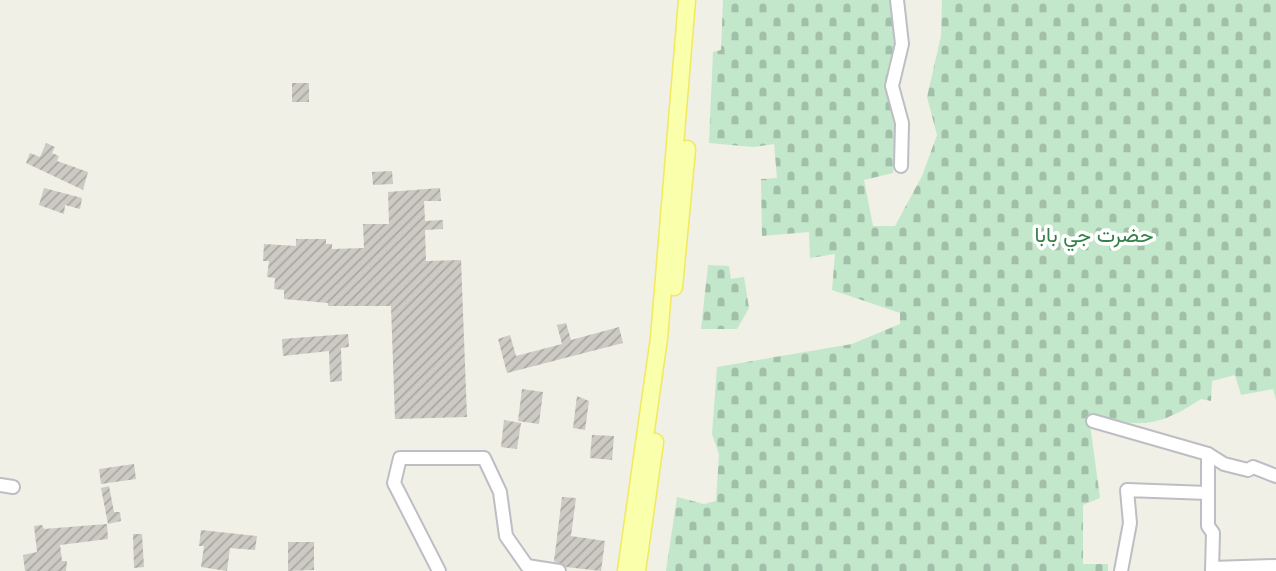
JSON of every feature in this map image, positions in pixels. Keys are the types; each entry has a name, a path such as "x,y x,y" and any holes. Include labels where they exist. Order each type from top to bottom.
{"main road":[{"path":"626,571 674,239 687,0"},
{"path":"637,571 674,239 696,0"}],"street":[{"path":"897,0 902,44 892,86 902,123 901,166"},
{"path":"1093,421 1208,454 1224,464 1248,470 1253,467 1276,476"},
{"path":"1208,454 1212,569 1276,566"},
{"path":"439,571 394,483 400,458 484,458 500,492 506,536 527,566 559,571"},
{"path":"1121,571 1130,523 1127,490 1208,492"}],"green space":[{"name":"حضرت جي بابا","path":"723,0 890,0 894,44 887,84 895,123 893,173 864,180 873,226 895,226 922,176 937,135 927,97 941,36 942,0 1276,0 1276,400 1273,389 1241,395 1235,375 1212,381 1211,401 1201,399 1172,416 1159,420 1136,423 1089,417 1100,498 1083,505 1083,564 1108,564 1108,571 666,571 677,497 704,504 716,501 719,454 712,434 717,367 852,344 900,324 900,313 832,290 835,254 810,258 809,232 762,236 761,179 777,178 774,144 753,147 709,143 713,52 721,50"},
{"path":"708,265 729,266 731,279 744,277 749,308 737,329 701,329"}],"building":[{"path":"292,83 309,83 309,102 292,102"},
{"path":"46,143 55,147 52,153 59,156 57,161 88,172 83,190 26,163 30,153 40,157"},
{"path":"392,171 393,184 373,185 372,172"},
{"path":"44,188 82,198 80,209 65,205 64,214 39,205"},
{"path":"440,188 441,201 424,201 425,221 443,220 443,229 425,230 426,261 461,260 467,417 395,419 391,306 328,306 328,303 284,299 284,290 274,289 275,278 267,277 269,261 263,261 264,244 296,246 296,239 326,239 326,244 332,244 332,249 364,248 363,224 389,224 388,192"},
{"path":"566,323 571,340 619,327 623,343 507,373 498,339 510,335 516,356 562,344 557,325"},
{"path":"348,334 349,347 341,348 342,381 330,382 329,351 283,356 282,339"},
{"path":"522,389 543,392 539,424 518,421"},
{"path":"577,396 589,401 585,430 573,428"},
{"path":"504,420 521,423 517,449 501,447"},
{"path":"592,435 614,436 612,460 590,458"},
{"path":"134,464 136,479 101,484 99,469"},
{"path":"109,486 114,512 120,512 121,521 108,524 101,488"},
{"path":"562,497 576,498 571,536 605,541 601,571 566,567 554,561"},
{"path":"107,524 108,539 60,545 62,561 67,561 66,571 25,571 23,555 37,552 34,526 42,525 44,529"},
{"path":"201,530 257,536 255,550 230,548 227,571 201,567 204,546 199,546"},
{"path":"133,534 142,534 144,567 134,568"},
{"path":"288,542 314,542 314,570 288,571"}]}
